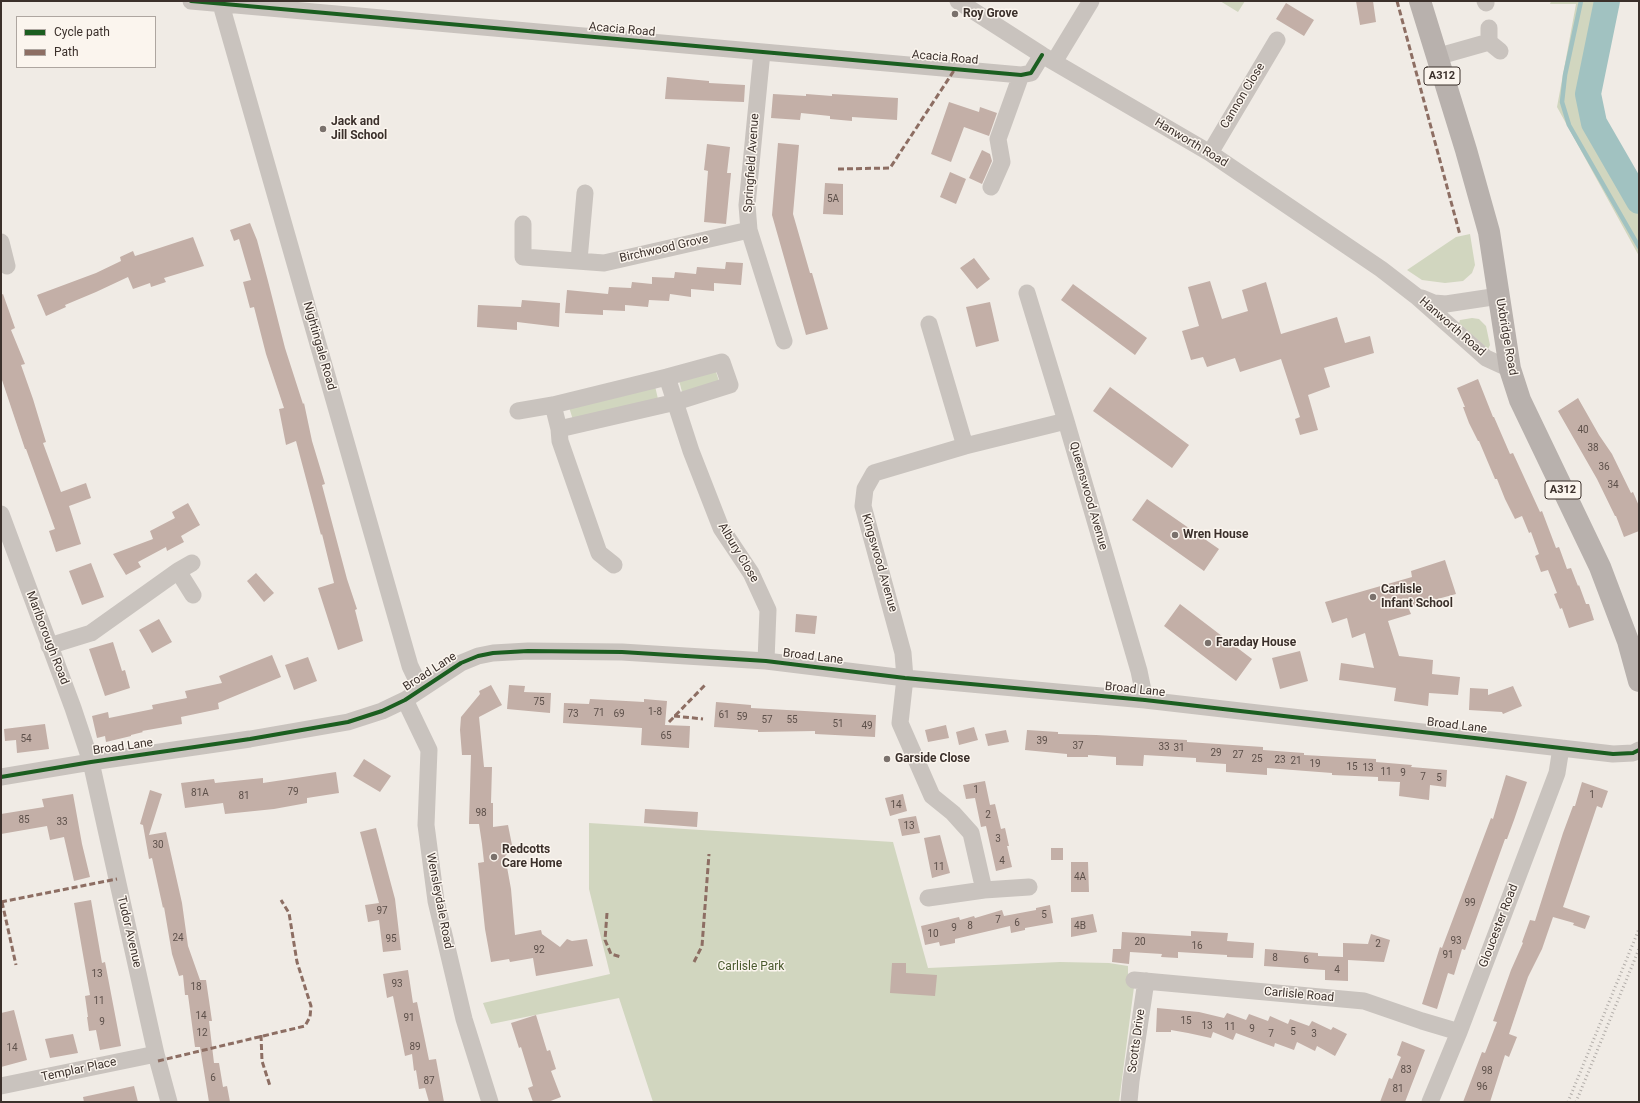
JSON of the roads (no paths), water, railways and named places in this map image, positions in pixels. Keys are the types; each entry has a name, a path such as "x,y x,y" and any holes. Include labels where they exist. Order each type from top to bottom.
{"main road":[{"name":"Uxbridge Road","path":"1420,1 1436,57 1466,150 1489,232 1510,369 1520,400 1600,568 1628,641 1639,681"}],"street":[{"name":"Acacia Road","path":"191,1 220,2 1021,75"},
{"name":"Hanworth Road","path":"958,1 1048,59 1210,153 1381,269 1416,296 1486,358 1510,369"},
{"path":"991,187 1002,162 998,139 1021,75 1030,73 1048,59 1091,1"},
{"name":"Nightingale Road","path":"220,2 410,666 421,689"},
{"name":"Cannon Close","path":"1210,153 1277,40"},
{"path":"1436,57 1493,40"},
{"name":"Springfield Avenue","path":"762,52 747,205 749,230 784,341"},
{"path":"579,260 585,192"},
{"name":"Birchwood Grove","path":"523,224 522,257 604,263 749,230"},
{"path":"1,242 7,266"},
{"name":"Queenswood Avenue","path":"1027,293 1139,671 1145,700"},
{"name":"Hanworth Road","path":"1416,296 1434,303 1446,304 1499,296"},
{"path":"930,324 965,446"},
{"path":"518,411 553,405 722,362 730,385 676,402 559,429"},
{"name":"Albury Close","path":"667,377 691,451 721,528 751,573 768,610 766,661"},
{"path":"553,405 559,429 560,441 599,553 614,565"},
{"name":"Kingswood Avenue","path":"904,678 903,653 863,506 865,489 874,473 965,446 1066,421"},
{"name":"Marlborough Road","path":"1,514 73,708 91,762"},
{"path":"49,646 91,632 185,567 193,594"},
{"name":"Broad Lane","path":"1,777 91,762 250,739 348,722 382,711 406,700 461,663 478,656 494,653 528,651 622,652 766,661 904,678 1145,700 1613,754 1633,753 1639,750"},
{"path":"904,678 900,723 932,796 953,813 971,833 984,890"},
{"name":"Wensleydale Road","path":"406,700 429,750 426,825 436,901 464,1019 490,1102"},
{"name":"Gloucester Road","path":"1430,1102 1459,1032 1557,773 1561,748"},
{"name":"Tudor Avenue","path":"91,762 156,1054 169,1102"},
{"path":"928,898 984,890 1030,887"},
{"name":"Carlisle Road","path":"1140,980 1364,1001 1459,1032"},
{"name":"Scotts Drive","path":"1129,1102 1140,980"},
{"name":"Templar Place","path":"1,1086 156,1054"}],"waterway":[{"path":"1581,1 1565,75 1562,102 1569,125 1639,247"},
{"path":"1607,1 1588,94 1594,123 1639,201"}],"railway":[{"path":"1568,1102 1639,929"},
{"path":"1576,1102 1639,949"}],"place":[{"name":"Roy Grove","path":"955,14"},
{"name":"Jack and Jill School","path":"323,129"},
{"name":"Wren House","path":"1175,535"},
{"name":"Carlisle Infant School","path":"1373,597"},
{"name":"Faraday House","path":"1208,643"},
{"name":"Garside Close","path":"887,759"},
{"name":"Redcotts Care Home","path":"494,857"}],"park label":[{"name":"Carlisle Park","path":"751,967"}]}
